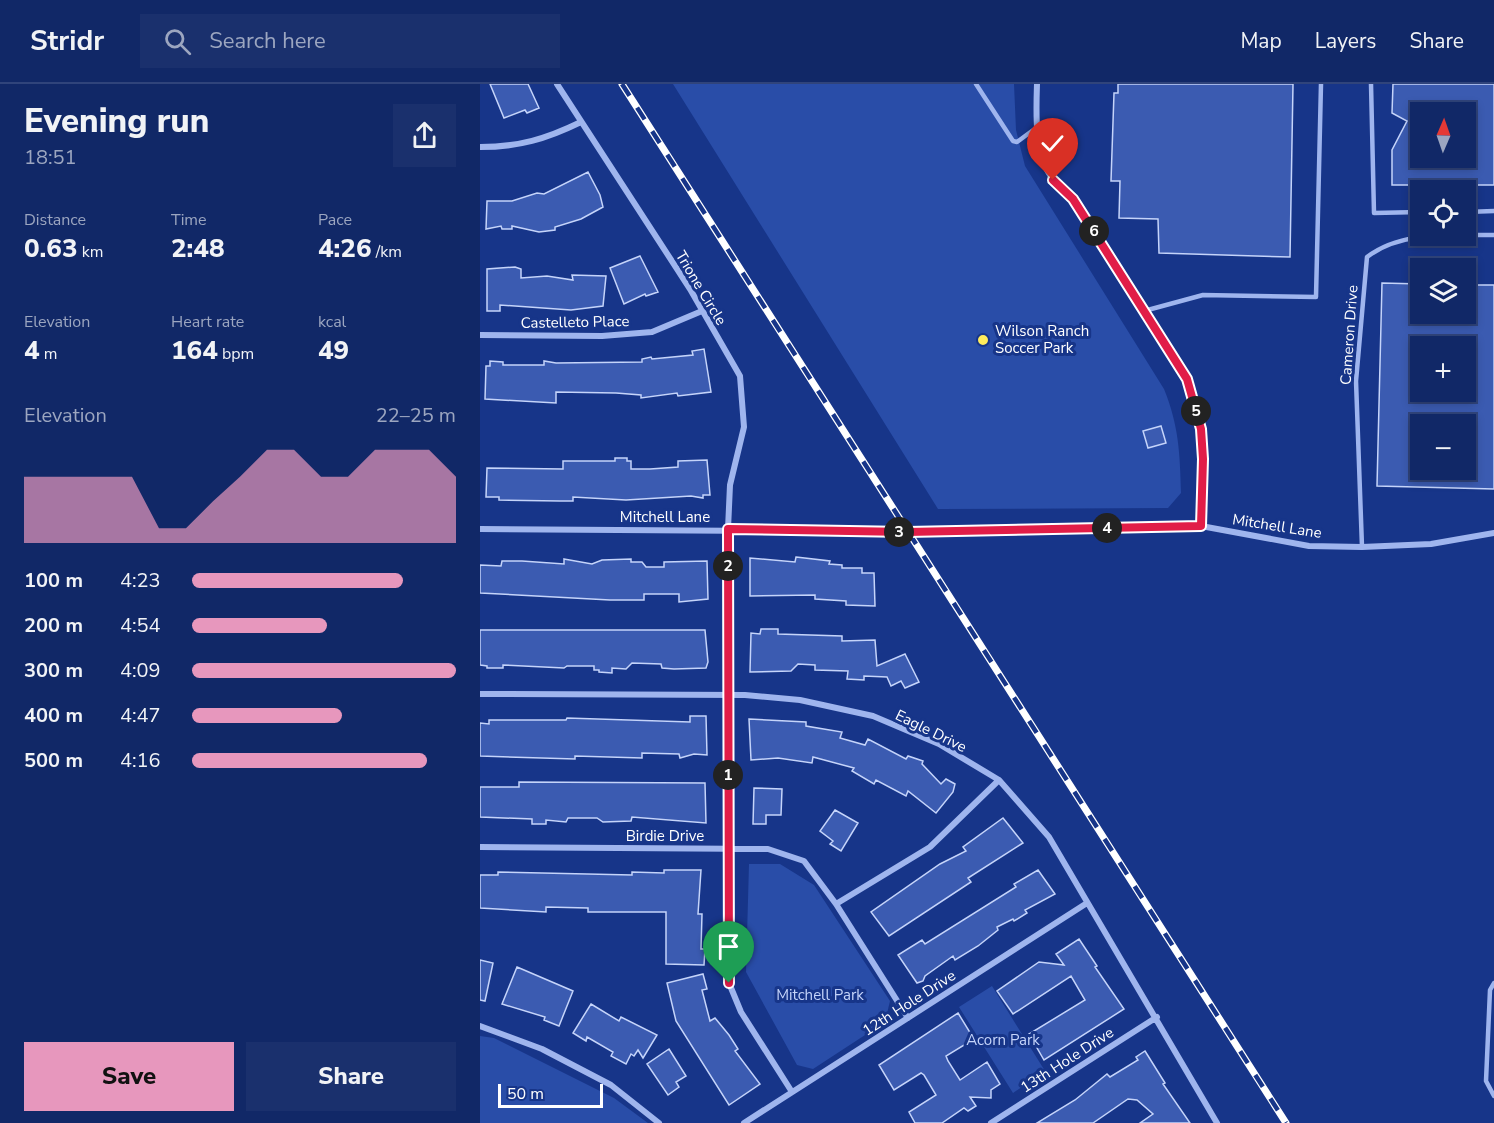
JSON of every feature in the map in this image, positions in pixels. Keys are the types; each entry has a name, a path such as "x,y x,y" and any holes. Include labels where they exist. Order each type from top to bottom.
{"street":[{"name":"Trione Circle","path":"557,84 702,311 740,376 744,427 730,485 728,529 729,983 741,1012 792,1092"},
{"path":"1037,84 1036,128 1041,153 1053,180 1073,199 1187,379 1201,429 1203,459 1201,526"},
{"path":"480,147 507,147 548,138 581,122"},
{"name":"Castelleto Place","path":"480,335 602,336 652,332 702,311"},
{"name":"Mitchell Lane","path":"480,529 907,532 1201,526 1309,546 1362,547 1431,544 1494,533"},
{"name":"Eagle Drive","path":"480,694 729,695 800,700 873,716 939,744 999,780 1048,837 1157,1017 1217,1123"},
{"path":"836,904 930,847 999,780"},
{"name":"Birdie Drive","path":"480,847 768,849 804,861 836,904 908,1018"},
{"name":"12th Hole Drive","path":"744,1123 1087,903"},
{"name":"13th Hole Drive","path":"991,1123 1157,1017"},
{"path":"480,1026 542,1049 611,1085 659,1123"}],"lane":[{"path":"976,84 1013,141 1017,142 1036,128"},
{"path":"1144,311 1203,295 1316,297 1321,84"},
{"path":"1371,84 1374,213 1410,212"},
{"path":"1476,212 1494,211"},
{"name":"Cameron Drive","path":"1362,547 1356,381 1367,257 1383,245 1425,237 1494,236"},
{"path":"1494,983 1490,990 1486,1081 1494,1096"}],"green space":[{"name":"Wilson Ranch Soccer Park","path":"673,84 1014,84 1016,130 1025,166 1164,389 1178,440 1181,493 1168,508 938,509"},
{"name":"Mitchell Park","path":"749,864 780,864 814,885 890,1001 885,1022 813,1069 797,1065 746,972"},
{"name":"Acorn Park","path":"992,986 1045,1071 1013,1093 959,1007"},
{"path":"480,1036 494,1038 614,1098 648,1123 480,1123"}],"building":[{"path":"490,84 528,84 539,108 527,113 525,110 504,118"},
{"path":"1118,84 1293,84 1290,257 1159,253 1158,219 1119,218 1120,181 1111,181 1114,93 1118,93"},
{"path":"1393,84 1494,84 1494,185 1476,185 1476,180 1410,180 1410,185 1392,185 1392,150 1407,121 1392,113"},
{"path":"588,172 600,195 603,207 581,219 555,227 555,230 539,232 512,226 512,229 502,229 501,226 486,229 487,201 512,201 537,193 544,194"},
{"path":"640,256 658,292 646,296 645,294 624,304 610,268"},
{"path":"515,267 521,269 521,278 547,276 573,280 572,275 606,276 603,306 571,310 500,305 500,311 487,311 487,269"},
{"path":"1382,283 1410,284 1410,324 1476,324 1476,285 1494,285 1494,489 1377,486"},
{"path":"704,349 711,392 678,396 677,393 641,398 641,395 616,393 556,392 556,403 485,399 486,366 490,366 490,361 503,362 503,365 544,365 544,361 556,363 642,362 642,359 651,357 652,359 693,355 692,351"},
{"path":"1161,426 1166,443 1148,448 1143,431"},
{"path":"615,458 627,458 627,461 631,461 631,469 678,467 678,461 707,460 710,495 703,495 703,498 691,496 626,500 573,497 573,501 499,500 499,497 486,497 487,468 563,469 563,461 615,461"},
{"path":"796,557 830,561 829,564 842,565 842,568 862,568 862,573 874,573 875,606 846,605 846,601 815,599 815,595 750,596 750,558 795,562"},
{"path":"564,559 592,564 602,560 631,559 631,562 642,562 646,567 664,567 664,562 707,561 708,599 679,602 679,594 644,594 644,600 610,600 480,593 480,565 501,566 502,561 564,564"},
{"path":"761,629 778,629 778,634 842,636 842,641 875,640 877,666 905,654 919,682 905,688 901,681 891,686 887,677 864,676 864,680 847,679 848,671 815,670 815,665 798,664 791,671 750,672 751,633 760,634"},
{"path":"480,630 705,630 708,662 706,668 674,669 662,668 661,664 632,663 626,669 612,668 612,673 599,672 599,670 594,670 594,666 564,668 503,665 503,668 487,668 487,666 480,665"},
{"path":"690,716 706,716 707,755 694,754 680,758 679,754 642,753 642,758 575,756 575,759 480,756 480,723 489,724 489,720 566,720 567,718 690,722"},
{"path":"749,719 806,722 806,726 842,732 840,738 865,745 868,739 906,759 908,756 923,761 922,764 941,784 946,779 955,784 953,792 936,813 908,791 906,796 876,780 874,784 852,771 854,768 813,757 812,763 778,758 751,760"},
{"path":"519,782 705,783 706,823 632,817 631,821 603,822 597,818 568,818 566,822 546,820 546,824 532,824 532,819 480,817 480,787 519,787"},
{"path":"754,788 782,789 781,815 766,815 766,824 753,824"},
{"path":"835,810 858,823 841,851 830,844 833,841 820,831"},
{"path":"1003,818 1023,843 968,878 971,882 889,936 871,912 940,864 966,851 963,847"},
{"path":"664,870 701,870 698,914 702,914 701,949 705,949 704,965 666,964 666,912 588,912 588,908 546,907 546,912 480,908 480,875 498,875 498,872 632,875 632,872 664,873"},
{"path":"1038,870 1055,894 1025,910 1027,913 1014,921 1013,919 997,927 998,930 978,946 955,960 953,956 925,976 923,981 917,983 898,955 922,940 925,944 1016,887 1014,884"},
{"path":"1079,939 1124,1009 1044,1060 1029,1034 1085,1000 1071,976 1013,1014 997,991 1039,962 1064,965 1056,954"},
{"path":"480,960 493,963 485,1001 480,1000"},
{"path":"517,967 573,991 559,1026 544,1020 545,1017 502,1004"},
{"path":"703,974 707,989 702,990 710,1021 715,1018 729,1035 738,1049 735,1051 760,1084 729,1105 676,1021 667,983"},
{"path":"591,1004 619,1021 621,1017 657,1035 643,1058 638,1050 634,1056 631,1054 626,1064 611,1056 613,1052 587,1037 586,1041 573,1033"},
{"path":"958,1013 974,1039 946,1056 948,1061 960,1080 987,1062 1000,1084 991,1090 991,1098 970,1097 976,1106 968,1111 964,1108 942,1123 915,1123 909,1112 936,1095 924,1075 921,1073 894,1090 879,1065"},
{"path":"669,1049 686,1076 676,1082 679,1087 668,1095 647,1064"},
{"path":"1145,1051 1165,1083 1163,1084 1190,1123 1140,1123 1153,1114 1137,1100 1128,1099 1093,1123 1037,1123 1075,1100 1107,1074 1110,1077 1138,1060 1136,1057"}],"railway":[{"path":"622,84 1286,1123"}],"place":[{"name":"Wilson Ranch Soccer Park","path":"983,340"}],"route":[{"path":"729,983 727,961 728,529 907,532 1201,526 1203,459 1201,429 1187,379 1073,199 1053,180"}]}
